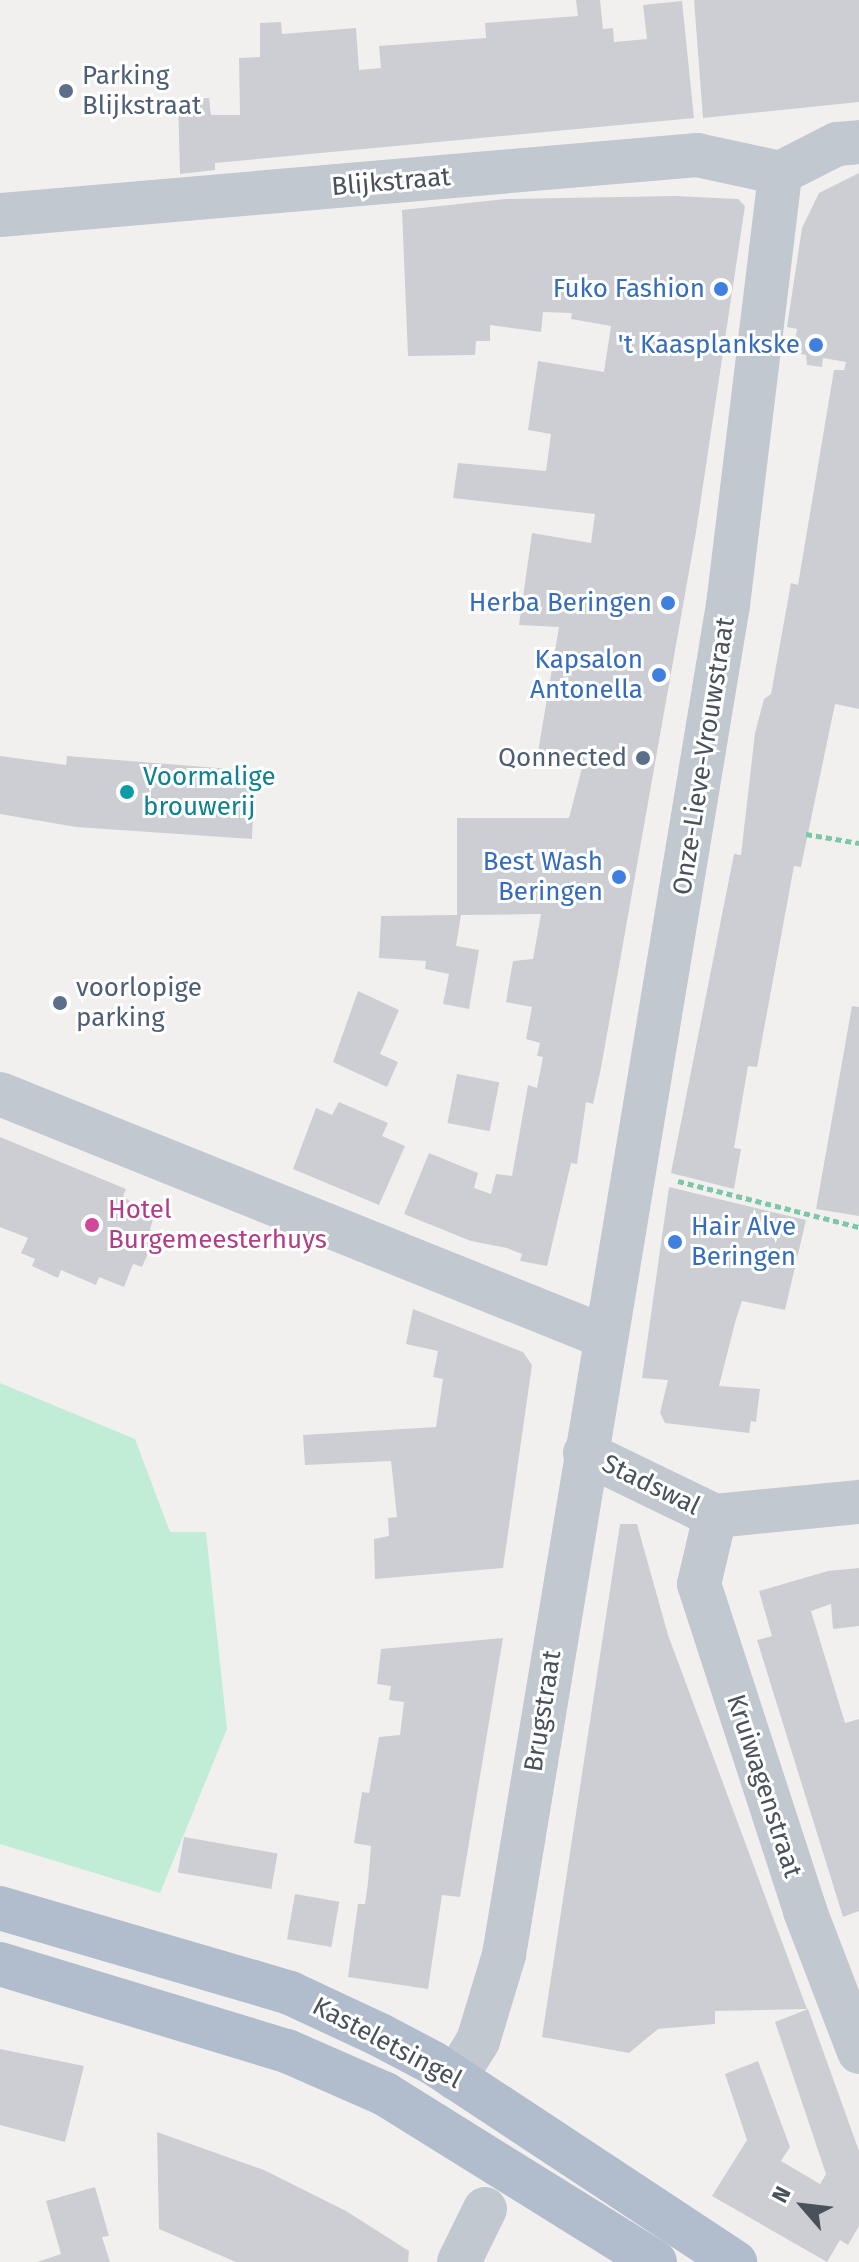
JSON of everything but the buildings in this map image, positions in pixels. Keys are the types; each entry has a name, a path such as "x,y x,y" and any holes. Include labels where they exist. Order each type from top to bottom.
{"main road":[{"name":"Kasteletsingel","path":"0,1908 290,1993 455,2078 735,2262"},
{"name":"Kasteletsingel","path":"0,1964 287,2051 385,2094 655,2262"}],"street":[{"path":"780,173 837,144 859,142"},
{"name":"Blijkstraat","path":"0,215 697,155 780,173"},
{"name":"Onze-Lieve-Vrouwstraat","path":"603,1336 634,1171 728,605 780,173"},
{"path":"0,1094 603,1336"},
{"name":"Brugstraat","path":"455,2078 478,2041 504,1955 603,1336"},
{"name":"Stadswal","path":"585,1453 715,1516 859,1502"},
{"name":"Kruiwagenstraat","path":"715,1516 699,1584 805,1911 859,2052"},
{"path":"459,2262 485,2209"}],"path":[{"path":"806,834 859,843"},
{"path":"634,1171 859,1227"}],"green space":[{"path":"0,1383 135,1439 170,1532 206,1532 227,1729 160,1893 0,1844"}],"place":[{"name":"Parking Blijkstraat","path":"66,91"},
{"name":"Fuko Fashion","path":"721,289"},
{"name":"'t Kaasplankske","path":"816,345"},
{"name":"Herba Beringen","path":"668,603"},
{"name":"Kapsalon Antonella","path":"659,675"},
{"name":"Qonnected","path":"643,758"},
{"name":"Voormalige brouwerij","path":"127,792"},
{"name":"Best Wash Beringen","path":"619,877"},
{"name":"voorlopige parking","path":"60,1003"},
{"name":"Hotel Burgemeesterhuys","path":"92,1225"},
{"name":"Hair Alve Beringen","path":"675,1242"}]}
